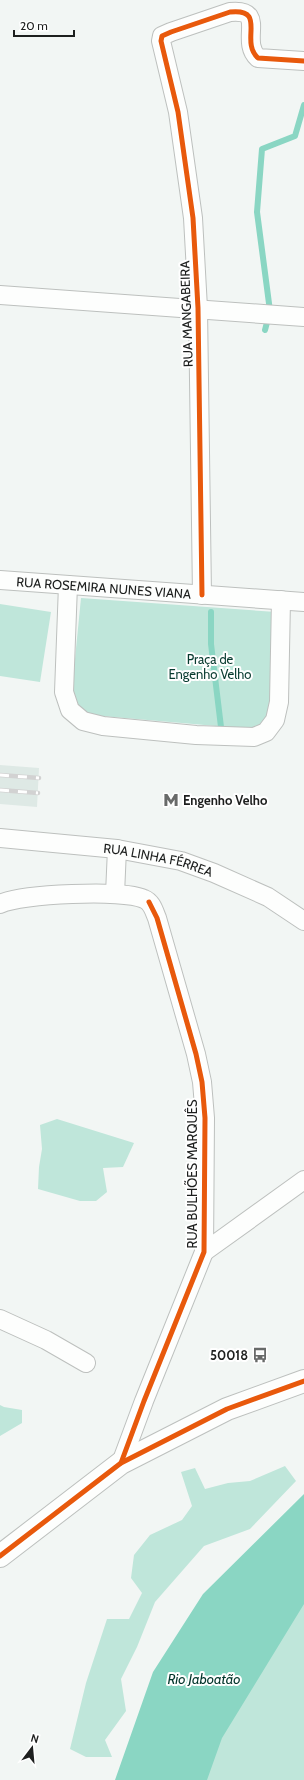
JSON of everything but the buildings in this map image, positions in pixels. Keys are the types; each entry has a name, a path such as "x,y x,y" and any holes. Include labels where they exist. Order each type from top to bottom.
{"main road":[{"path":"0,1556 121,1463 227,1409 304,1381"}],"street":[{"name":"RUA MANGABEIRA","path":"202,595 198,308 193,218 178,112 161,46 162,36 230,12 245,12 251,21 251,47 254,54 258,58 300,60"},
{"path":"0,295 198,308 304,317"},
{"name":"RUA ROSEMIRA NUNES VIANA","path":"0,580 304,602"},
{"path":"68,585 64,692 70,710 83,720 104,726 196,735 254,737 266,732 275,720 279,702 281,600"},
{"name":"RUA LINHA FÉRREA","path":"0,838 116,849 181,861 214,873 268,897 304,921"},
{"path":"0,904 18,899 115,894 116,849"},
{"name":"RUA BULHÕES MARQUÊS","path":"115,894 136,896 149,902 157,918 196,1054 202,1082 205,1118 204,1252 144,1401 121,1463"},
{"path":"204,1252 304,1180"},
{"path":"0,1319 46,1340 86,1363"}],"shaded area":[{"path":"0,765 39,768 37,807 0,804"}],"green space":[{"name":"Praça de Engenho Velho","path":"81,598 276,612 269,719 261,730 79,714 71,699"},
{"path":"0,604 51,612 40,682 0,676"},
{"path":"57,1119 134,1143 123,1167 103,1168 107,1192 96,1201 80,1201 38,1189 42,1149 40,1125"},
{"path":"0,1405 22,1410 22,1423 0,1436"},
{"path":"285,1466 296,1481 250,1529 204,1546 155,1602 137,1647 121,1679 126,1711 105,1740 112,1757 86,1757 70,1749 86,1683 107,1619 129,1619 142,1593 131,1578 134,1555 150,1535 182,1520 192,1506 181,1472 195,1468 205,1489 228,1483 250,1481"},
{"path":"304,1568 304,1780 171,1780"}],"water":[{"name":"Rio Jaboatão","path":"304,1494 304,1604 222,1738 207,1780 115,1780 153,1672 203,1594"}],"waterway":[{"path":"265,330 270,311 257,212 262,149 295,136 304,105"},
{"path":"211,612 211,644 221,727"}],"railway":[{"path":"0,775 39,778"},
{"path":"0,790 38,793"}],"cycle path":[{"path":"202,595 198,308 193,218 178,112 161,41 162,36 171,32 230,12 241,12 248,15 251,20 251,43 253,51 258,58 304,61"},
{"path":"121,1463 144,1401 204,1252 205,1118 202,1082 196,1054 157,918 149,902"},
{"path":"0,1556 121,1463 227,1409 304,1381"}],"place":[{"name":"Engenho Velho","path":"171,800"},
{"name":"50018","path":"260,1355"}]}
